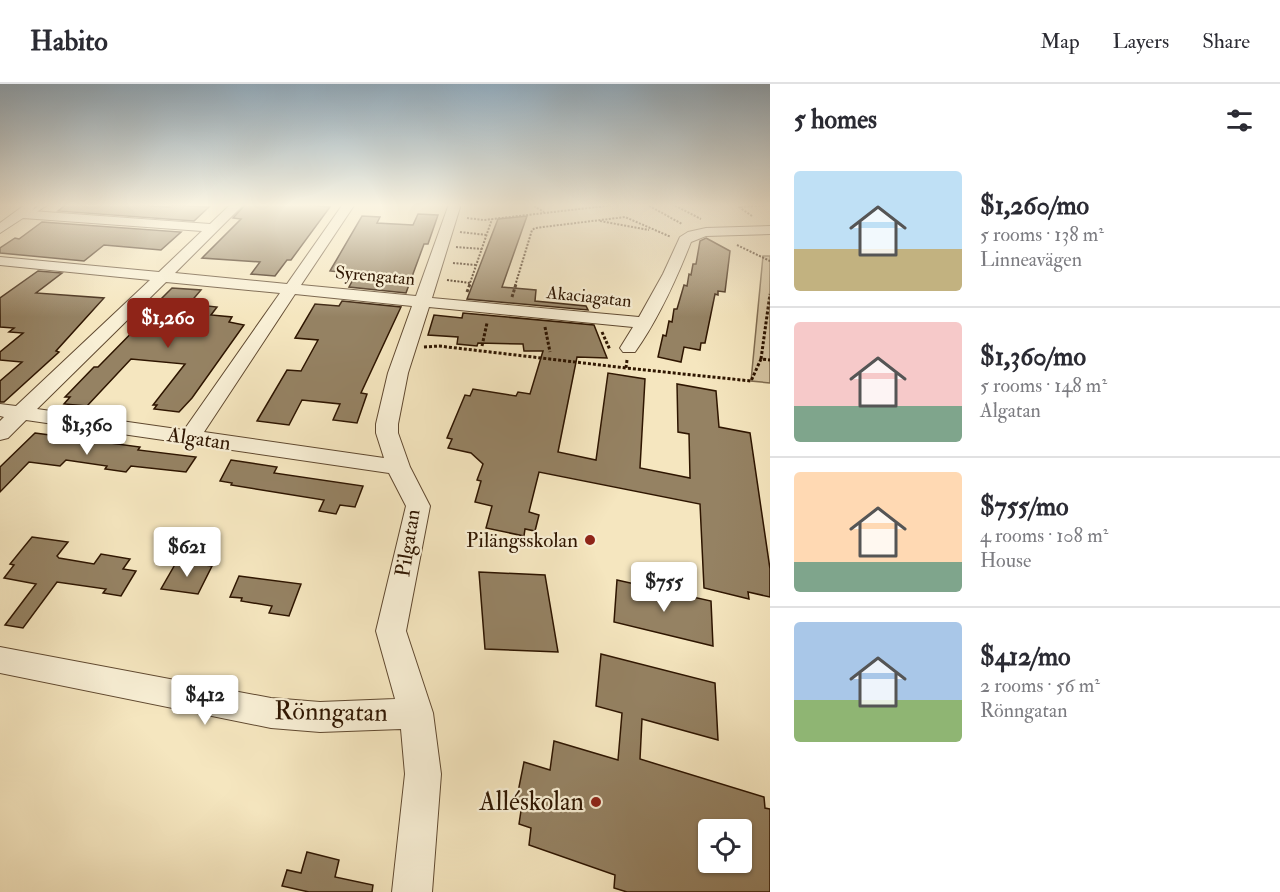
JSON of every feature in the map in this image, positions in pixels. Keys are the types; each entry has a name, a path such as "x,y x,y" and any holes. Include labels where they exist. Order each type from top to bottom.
{"street":[{"path":"0,433 10,412 163,277 199,242"},
{"path":"190,437 324,242"},
{"name":"Pilgatan","path":"412,892 423,774 416,713 391,631 418,506 398,467 387,433 387,424 398,373 423,300 447,242"},
{"name":"Akaciagatan","path":"423,300 644,323 689,242"},
{"name":"Syrengatan","path":"0,261 423,300"},
{"path":"629,348 644,323"},
{"name":"Algatan","path":"10,412 398,467"},
{"name":"Rönngatan","path":"0,660 271,713 320,717 416,713"}],"path":[{"path":"463,304 484,242"},
{"path":"509,309 529,242"},
{"path":"449,246 482,249"},
{"path":"764,258 770,259"},
{"path":"444,262 476,265"},
{"path":"438,279 470,283"},
{"path":"629,348 626,368 751,381 761,359 770,294"},
{"path":"483,346 490,307"},
{"path":"542,312 550,352"},
{"path":"596,318 614,359"},
{"path":"761,359 770,360"}],"shaded area":[{"path":"763,256 770,256 770,383 751,381"}],"building":[{"path":"9,242 170,242 161,250 104,245 84,261 0,253 0,248"},
{"path":"218,242 304,242 275,276 251,274 260,262 202,258"},
{"path":"347,242 429,242 424,244 406,293 349,287 356,274 330,271"},
{"path":"489,242 518,242 502,287 536,290 535,301 586,306 588,310 467,299"},
{"path":"700,242 713,242 730,251 725,292 718,291 718,295 715,294 705,343 701,343 700,350 684,347 681,362 658,357 663,335 666,336 669,321 672,322 674,309 677,309 684,285 687,286 693,264 696,264"},
{"path":"38,271 62,273 36,293 104,298 56,351 59,352 4,402 0,402 0,381 22,362 0,360 0,352 23,333 9,332 14,328 0,327 0,298"},
{"path":"172,288 201,290 189,304 217,307 211,315 232,317 229,322 244,325 192,398 179,412 154,409 157,405 153,405 185,364 131,359 87,406 64,404 70,397 65,397 155,309 151,309"},
{"path":"342,301 401,307 361,393 367,394 357,423 333,420 340,404 302,400 289,425 257,421 287,370 301,371 318,340 295,338 315,304 339,306"},
{"path":"463,313 594,325 607,358 577,357 558,452 596,460 608,373 645,379 640,468 690,478 689,434 678,432 677,384 716,391 719,427 750,433 770,569 770,597 748,592 749,599 704,588 700,504 539,472 529,512 539,515 535,531 525,529 524,536 486,528 492,506 475,502 481,481 477,480 483,464 471,453 448,448 452,439 447,438 465,395 470,396 473,389 516,396 518,392 530,394 543,351 524,351 523,344 478,343 477,346 457,344 458,337 428,335 434,315 462,318"},
{"path":"35,433 196,457 186,472 131,466 126,472 105,469 107,466 66,460 60,466 29,462 0,492 0,467"},
{"path":"231,460 277,467 274,473 363,486 355,507 340,505 336,514 319,511 324,500 231,485 232,483 220,481"},
{"path":"32,537 68,542 57,556 59,558 94,564 101,554 130,559 123,569 136,571 121,596 103,593 106,589 57,582 23,628 5,625 36,584 4,578 14,565 10,564"},
{"path":"177,561 212,566 198,594 161,589"},
{"path":"479,572 545,575 558,652 485,649"},
{"path":"239,576 301,584 289,616 269,613 272,606 230,597"},
{"path":"617,580 711,601 713,646 614,622"},
{"path":"601,654 715,683 718,740 642,719 640,759 764,797 765,808 770,809 770,892 627,892 614,888 615,875 529,845 531,828 519,824 522,804 516,802 524,762 550,770 554,741 618,760 622,713 596,706"},
{"path":"307,852 339,860 335,877 373,885 372,892 309,892 282,886 287,870 301,873"}],"place":[{"name":"Pilängsskolan","path":"590,540"},
{"name":"Alléskolan","path":"596,802"}]}
